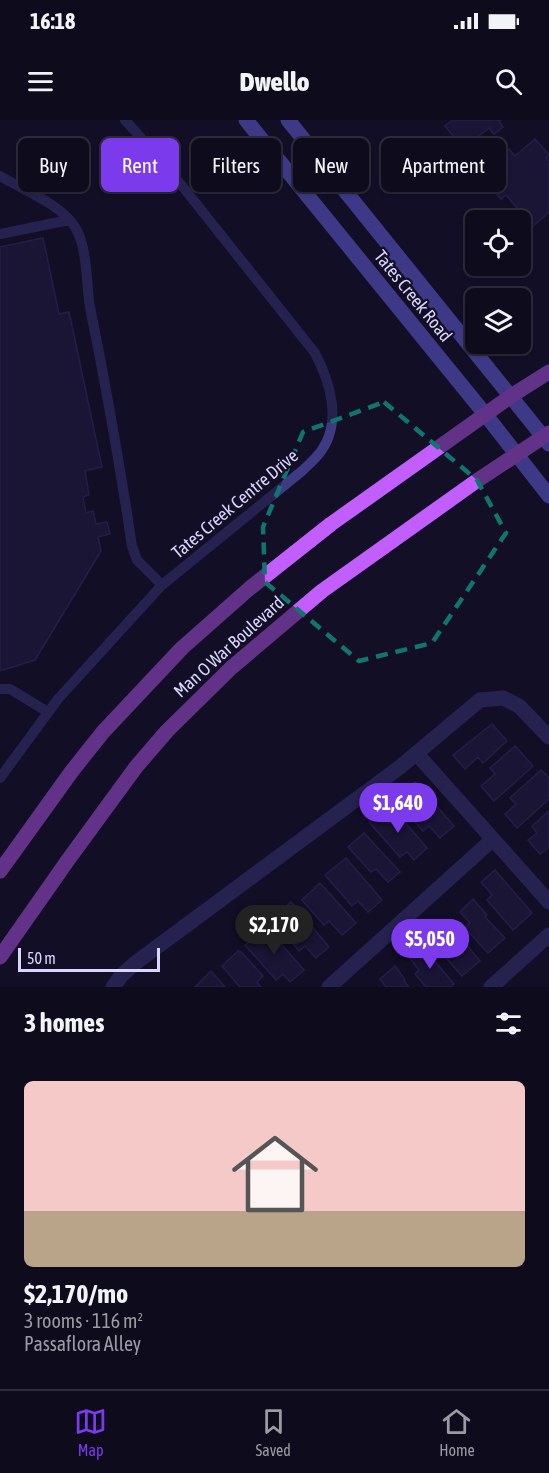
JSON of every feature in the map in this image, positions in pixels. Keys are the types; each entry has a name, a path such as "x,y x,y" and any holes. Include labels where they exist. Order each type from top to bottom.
{"main road":[{"name":"Tates Creek Road","path":"246,120 549,496"},
{"name":"Tates Creek Road","path":"288,120 547,438"},
{"name":"Man O War Boulevard","path":"0,871 78,763 182,648 250,588 331,524 485,414 549,372"},
{"name":"Man O War Boulevard","path":"0,957 136,767 166,731 231,668 322,591 475,482 547,438"}],"street":[{"path":"113,987 134,964 416,753 480,700 503,698 519,706 549,737"},
{"path":"416,753 549,902"},
{"path":"329,987 492,840"},
{"path":"491,987 549,935"}],"lane":[{"name":"Tates Creek Centre Drive","path":"0,778 48,712 79,675 162,585 302,471 320,453 328,436 333,409 326,375 315,353 175,176 125,120"},
{"path":"0,176 63,213 76,228 85,259 90,305 99,342 132,546 137,560 162,585"},
{"path":"0,234 69,220"},
{"path":"0,689 10,689 48,712"}],"highlighted area":[{"path":"384,402 477,480 506,533 432,643 359,661 265,582 263,527 303,432"}],"building":[{"path":"453,120 501,120 499,121 503,127 494,134 489,128 476,138 455,138 445,126"},
{"path":"535,139 549,155 546,158 549,161 549,212 531,228 531,210 517,210 506,195 501,199 495,192 506,192 506,151 509,149 515,156"},
{"path":"43,238 59,314 69,312 102,467 85,471 89,495 83,497 86,513 93,511 96,524 107,522 110,534 98,537 101,551 35,660 0,671 0,247"},
{"path":"492,724 507,741 483,763 478,757 465,769 453,755"},
{"path":"515,746 533,766 494,801 481,786 495,774 490,768"},
{"path":"541,770 549,778 549,799 517,828 505,814 516,804 510,798"},
{"path":"415,782 454,826 440,838 429,826 423,831 397,802 405,794 403,792"},
{"path":"390,805 427,848 414,860 407,852 400,857 369,822"},
{"path":"549,811 549,847 540,854 528,840 537,833 532,826"},
{"path":"364,833 400,872 388,882 376,869 371,872 348,847"},
{"path":"346,858 382,900 368,912 358,901 352,906 325,875"},
{"path":"495,870 532,913 513,930 487,900 492,895 481,882"},
{"path":"320,883 356,923 342,935 329,921 324,925 302,900"},
{"path":"473,899 487,915 485,917 505,938 488,953 465,928 470,923 460,912"},
{"path":"291,902 329,947 316,958 305,946 299,951 274,921 282,914 280,911"},
{"path":"445,920 480,961 462,976 438,949 443,945 432,932"},
{"path":"267,928 304,970 290,982 283,974 276,980 245,945"},
{"path":"422,946 454,984 451,987 426,987 415,974 419,970 409,957"},
{"path":"238,951 263,976 257,982 261,987 240,987 222,966"},
{"path":"395,966 409,987 386,987 380,979"},
{"path":"211,971 225,987 195,987"}]}
